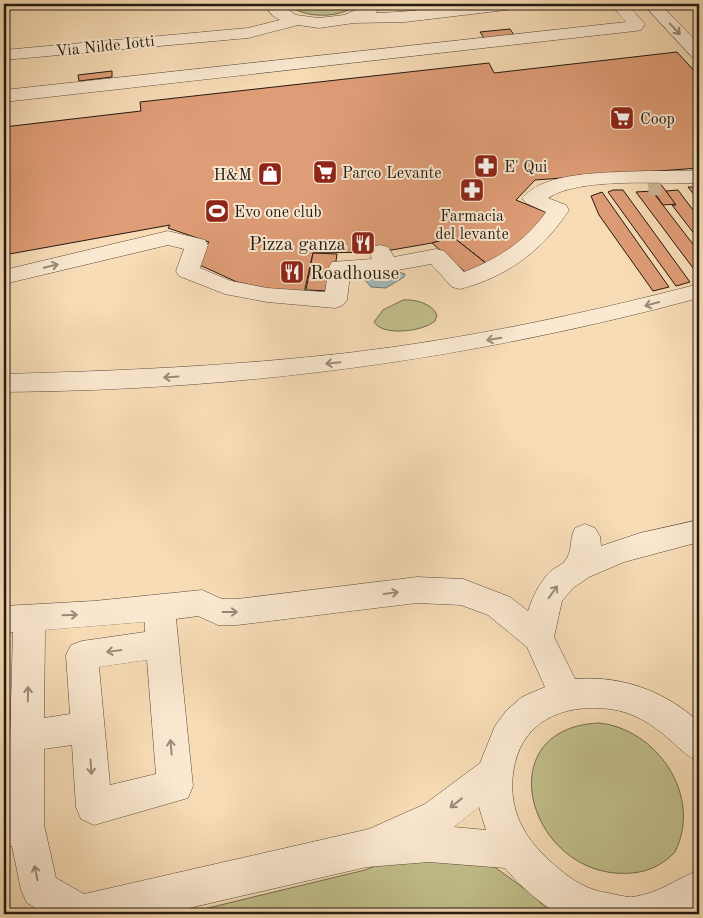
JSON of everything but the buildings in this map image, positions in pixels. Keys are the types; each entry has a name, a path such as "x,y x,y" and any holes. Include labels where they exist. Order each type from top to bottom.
{"street":[{"path":"271,4 281,14 299,20 326,22 353,18 396,17 517,8"},
{"name":"Via Nilde Iotti","path":"4,55 60,58 207,35 248,25 258,18 271,4"},
{"path":"353,18 364,13 374,4"},
{"path":"381,4 399,11 431,13"},
{"path":"4,96 635,26 637,24 618,4"},
{"path":"651,4 699,54"},
{"path":"4,80 602,16"},
{"name":"Via Nilde Iotti","path":"207,35 248,33 299,20"},
{"path":"577,198 603,186 699,177"},
{"path":"4,277 168,238 200,243 187,271 225,288 267,295 335,300 340,267 384,258 436,256 460,282 493,269 523,252 546,230 558,210 534,199 530,193 569,183 652,181 699,184"},
{"path":"4,383 106,381 230,374 349,362 496,339 569,325 699,291"},
{"path":"538,637 546,603 551,593 565,578 599,557 699,531"},
{"path":"575,572 586,549 585,536"},
{"path":"513,850 429,844 367,848 81,914 40,890 15,827 28,736 17,618 159,608 202,603 218,612 237,612 417,590 463,592 499,606 538,637 566,695"},
{"path":"159,608 175,786 94,806 82,655 162,644"},
{"path":"624,914 579,909 541,881 513,850 497,812 494,792 494,773 499,754 507,736 518,721 533,709 550,700 566,695 588,692 628,697 666,716 699,745"},
{"path":"28,736 88,727"},
{"path":"367,848 438,816 494,773"},
{"path":"640,914 660,912 684,901 699,889"}],"shaded area":[{"path":"288,4 357,4 350,9 332,15 312,15 295,9"},
{"path":"399,272 405,274 404,277 386,288 371,287 364,279 376,273"},
{"path":"403,300 417,301 431,307 437,315 435,321 430,325 404,331 386,330 374,322 383,310"},
{"path":"599,723 620,728 639,738 656,752 669,769 679,788 683,809 682,831 675,852 661,864 644,871 632,873 597,869 568,854 546,831 534,803 532,775 541,750 563,731"},
{"path":"474,852 529,892 553,914 183,914 365,870 383,863"}],"tunnel":[{"path":"648,185 661,184"}],"place":[{"name":"Coop","path":"622,118"},
{"name":"E' Qui","path":"486,166"},
{"name":"Parco Levante","path":"325,172"},
{"name":"H&M","path":"270,174"},
{"name":"Farmacia del levante","path":"472,190"},
{"name":"Evo one club","path":"217,211"},
{"name":"Pizza ganza","path":"363,243"},
{"name":"Roadhouse","path":"292,272"}]}
